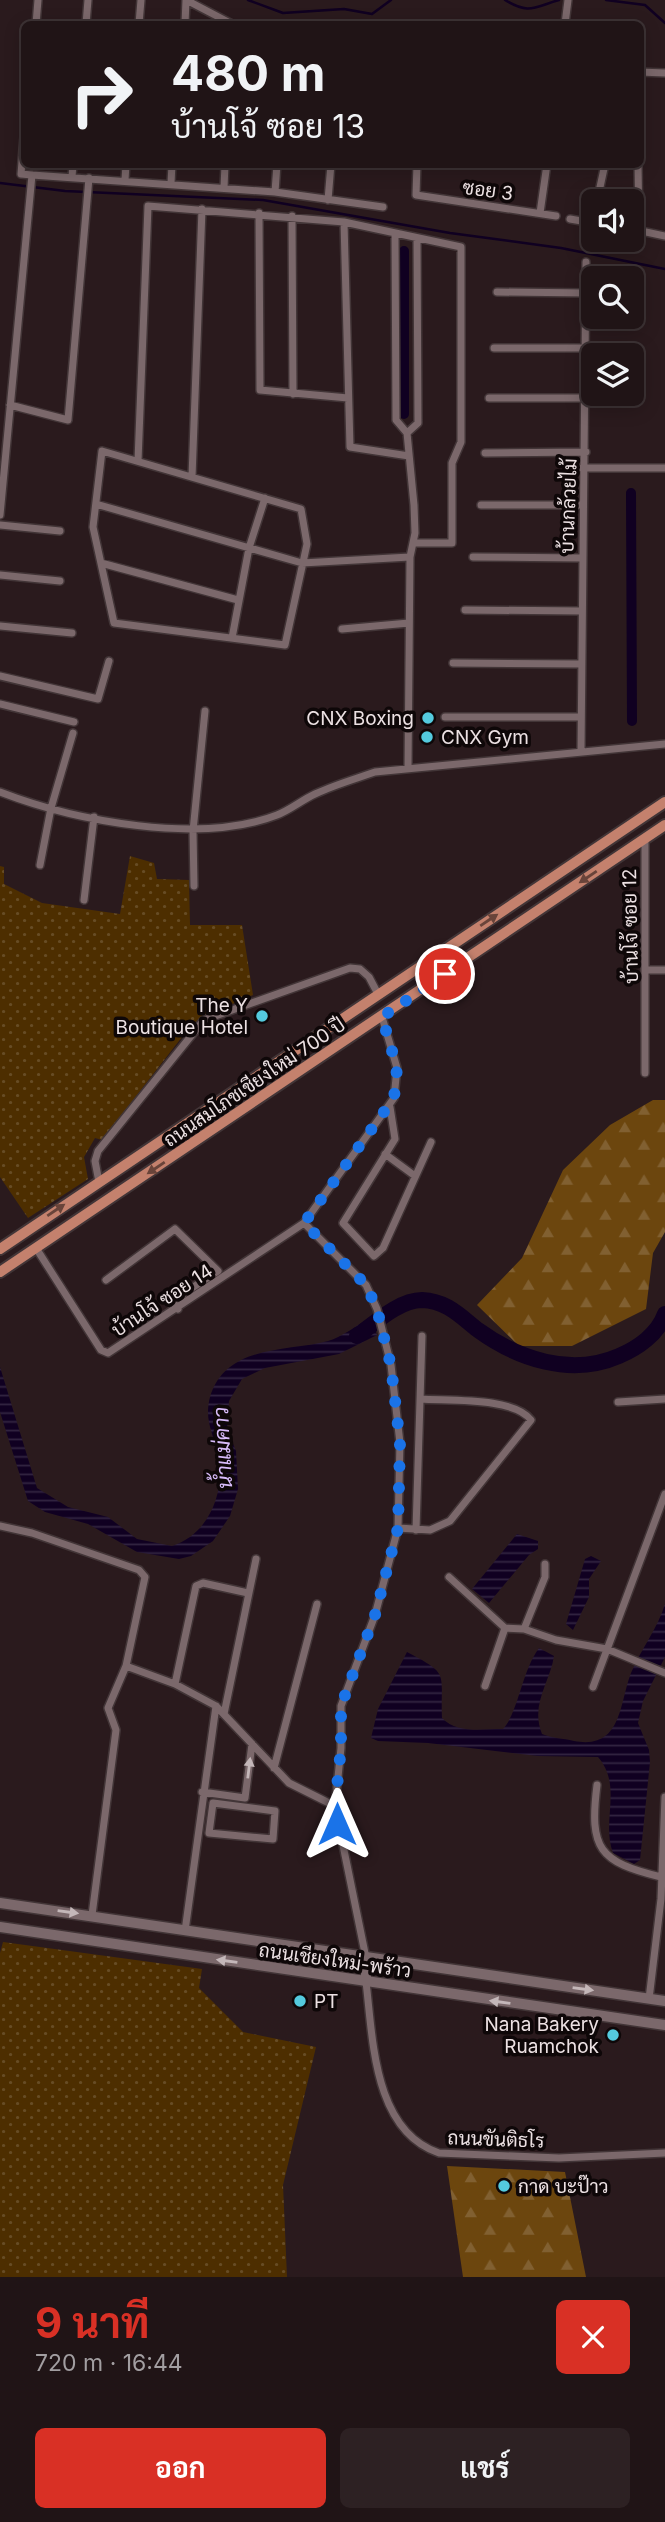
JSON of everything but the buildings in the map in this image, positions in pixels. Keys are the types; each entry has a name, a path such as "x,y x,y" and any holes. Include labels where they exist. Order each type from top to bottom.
{"main road":[{"name":"ถนนสมโภชเชียงใหม่ 700 ปี","path":"0,1250 665,802"},
{"name":"ถนนสมโภชเชียงใหม่ 700 ปี","path":"0,1272 665,825"},
{"name":"ถนนเชียงใหม่-พร้าว","path":"0,1903 665,2001"},
{"name":"ถนนเชียงใหม่-พร้าว","path":"0,1927 665,2025"},
{"path":"366,1958 366,1982"}],"street":[{"path":"36,21 38,0"},
{"path":"86,21 88,0"},
{"path":"139,21 141,0"},
{"path":"185,21 187,0 226,21"},
{"path":"565,21 568,1"},
{"path":"644,72 665,73"},
{"path":"21,168 21,174 32,178 72,177 89,182 125,180 171,183 275,192 383,207"},
{"path":"72,177 73,168"},
{"path":"125,180 126,168"},
{"path":"171,183 172,168"},
{"path":"224,188 225,168"},
{"path":"275,192 277,168"},
{"path":"328,200 331,168"},
{"name":"ซอย 3","path":"417,168 416,195 556,216"},
{"path":"540,213 546,168"},
{"path":"600,189 604,168"},
{"path":"637,189 638,168"},
{"path":"0,515 2,463 32,178"},
{"path":"10,405 68,420 89,182"},
{"path":"138,461 148,206 344,222 461,247 461,442 452,463 452,543 413,542"},
{"path":"192,477 202,209"},
{"path":"259,213 260,390 348,398"},
{"path":"292,216 293,394"},
{"path":"570,219 581,220"},
{"path":"344,222 349,447 408,456"},
{"path":"644,232 665,236"},
{"path":"395,234 396,420 407,433 414,505 410,557 408,768"},
{"path":"407,433 418,423 417,238"},
{"path":"497,292 581,293"},
{"path":"494,348 581,348"},
{"path":"489,398 581,398"},
{"name":"บ้านกล้วยไม้","path":"581,751 582,468 586,452 586,406"},
{"path":"102,451 138,461 302,509 307,544 285,645 114,623 93,527 102,451"},
{"path":"485,453 586,452"},
{"path":"582,468 665,468"},
{"path":"232,638 249,548 265,498"},
{"path":"96,504 302,563 410,557"},
{"path":"481,505 582,506"},
{"path":"0,525 60,531"},
{"path":"473,558 582,558"},
{"path":"101,562 238,600"},
{"path":"0,575 61,581"},
{"path":"465,610 582,611"},
{"path":"342,629 409,623"},
{"path":"0,626 72,634"},
{"path":"0,676 98,699 109,661"},
{"path":"453,663 581,664"},
{"path":"0,704 74,722"},
{"path":"194,886 193,831 205,711"},
{"path":"446,717 581,717"},
{"path":"40,866 51,808 73,733"},
{"path":"0,801 2,792 51,808 94,817 193,831 228,828 278,815 335,785 375,772 665,744"},
{"path":"84,900 94,817"},
{"name":"บ้านโจ้ ซอย 12","path":"645,838 645,1073"},
{"path":"99,1182 95,1161 98,1151 204,1020 350,968 360,969 369,977 378,994"},
{"path":"646,970 665,970"},
{"path":"382,1017 397,1068 398,1082 390,1107 395,1139 343,1223 367,1252 374,1256 383,1248 431,1142"},
{"name":"บ้านโจ้ ซอย 14","path":"36,1248 101,1350 108,1353 178,1310 304,1223 390,1107"},
{"path":"385,1154 415,1177"},
{"path":"304,1223 366,1285 377,1309 391,1366 400,1443 398,1528 375,1615 341,1706 341,1748 335,1806 366,1958"},
{"path":"106,1280 175,1229 218,1271 172,1301 178,1310"},
{"path":"416,1530 422,1336"},
{"path":"398,1528 430,1530 450,1521 531,1420 526,1413 495,1403 421,1399"},
{"path":"618,1402 665,1399"},
{"path":"593,1687 665,1494"},
{"path":"0,1526 32,1533 139,1570 145,1577 126,1666 108,1708 116,1730 92,1915"},
{"path":"224,1714 256,1559"},
{"path":"524,1629 545,1577 545,1564"},
{"path":"449,1577 505,1628 524,1629 556,1640 607,1649 664,1672"},
{"path":"175,1684 196,1586 203,1583 248,1593"},
{"path":"274,1768 317,1604"},
{"path":"485,1686 505,1628"},
{"path":"126,1666 175,1684 216,1706 274,1768 299,1790 335,1806"},
{"path":"185,1931 202,1792 216,1706"},
{"path":"202,1792 245,1798 252,1744"},
{"path":"597,1785 595,1834 602,1847 625,1868 661,1877"},
{"path":"649,1998 661,1877 665,1797"},
{"path":"197,1832 273,1839 275,1811 213,1804 209,1833"},
{"name":"ถนนขันติธโร","path":"366,1982 381,2084 405,2128 427,2149 439,2153 559,2158 665,2153"}],"shaded area":[{"path":"130,856 154,863 157,879 189,880 190,925 242,925 253,995 202,1017 189,1028 102,1140 95,1138 84,1157 88,1179 28,1218 0,1177 0,866 4,867 4,884 42,903 120,914"},
{"path":"3,1942 202,1969 199,1988 243,2032 316,2047 283,2185 287,2277 0,2277 0,1953"}],"green space":[{"path":"653,1100 665,1100 665,1232 653,1253 646,1309 572,1346 519,1346 477,1305 522,1258 563,1170 610,1125"},
{"path":"447,2166 565,2172 586,2277 463,2277"}],"water":[{"path":"370,1318 377,1335 339,1354 265,1368 242,1379 229,1401 227,1429 236,1451 238,1489 230,1516 213,1541 191,1556 179,1559 137,1552 88,1524 45,1512 28,1501 0,1412 0,1367 37,1488 68,1507 108,1517 137,1539 172,1546 196,1532 212,1509 217,1496 220,1468 208,1405 218,1380 229,1367 260,1353 328,1341"},
{"path":"517,1534 538,1541 538,1549 529,1555 489,1603 472,1589"},
{"path":"591,1556 601,1561 589,1579 589,1597 573,1630 566,1624 585,1559"},
{"path":"665,1604 665,1657 643,1701 638,1723 649,1750 650,1762 640,1860 634,1864 613,1853 609,1829 611,1792 605,1768 598,1757 538,1756 428,1743 378,1741 371,1738 378,1709 407,1652 431,1666 440,1676 442,1718 462,1729 487,1730 503,1729 539,1648 554,1656 539,1703 542,1734 574,1741 590,1742 601,1739 610,1732 616,1722 631,1673"}],"waterway":[{"path":"248,0 283,13 344,9 372,14 391,0"},
{"path":"505,0 526,8 559,0"},
{"path":"606,0 645,5 665,23"},
{"path":"0,183 65,191 263,200 450,233 561,248 665,269"},
{"path":"404,251 404,414"},
{"path":"631,493 632,721"},
{"name":"น้ำแม่คาว","path":"357,1336 405,1304 431,1301 453,1310 478,1330 528,1357 564,1365 582,1365 601,1362 633,1349 658,1328 665,1314"}],"place":[{"name":"CNX Boxing","path":"428,718"},
{"name":"CNX Gym","path":"427,737"},
{"name":"The Y Boutique Hotel","path":"262,1016"},
{"name":"PT","path":"300,2001"},
{"name":"Nana Bakery Ruamchok","path":"613,2035"},
{"name":"กาด บะป๊าว","path":"504,2186"}],"route":[{"path":"337,1824 335,1806 341,1748 341,1706 344,1691 375,1615 398,1528 400,1443 391,1366 377,1309 366,1285 304,1223 394,1098 398,1082 397,1068 382,1017 445,974"}]}
